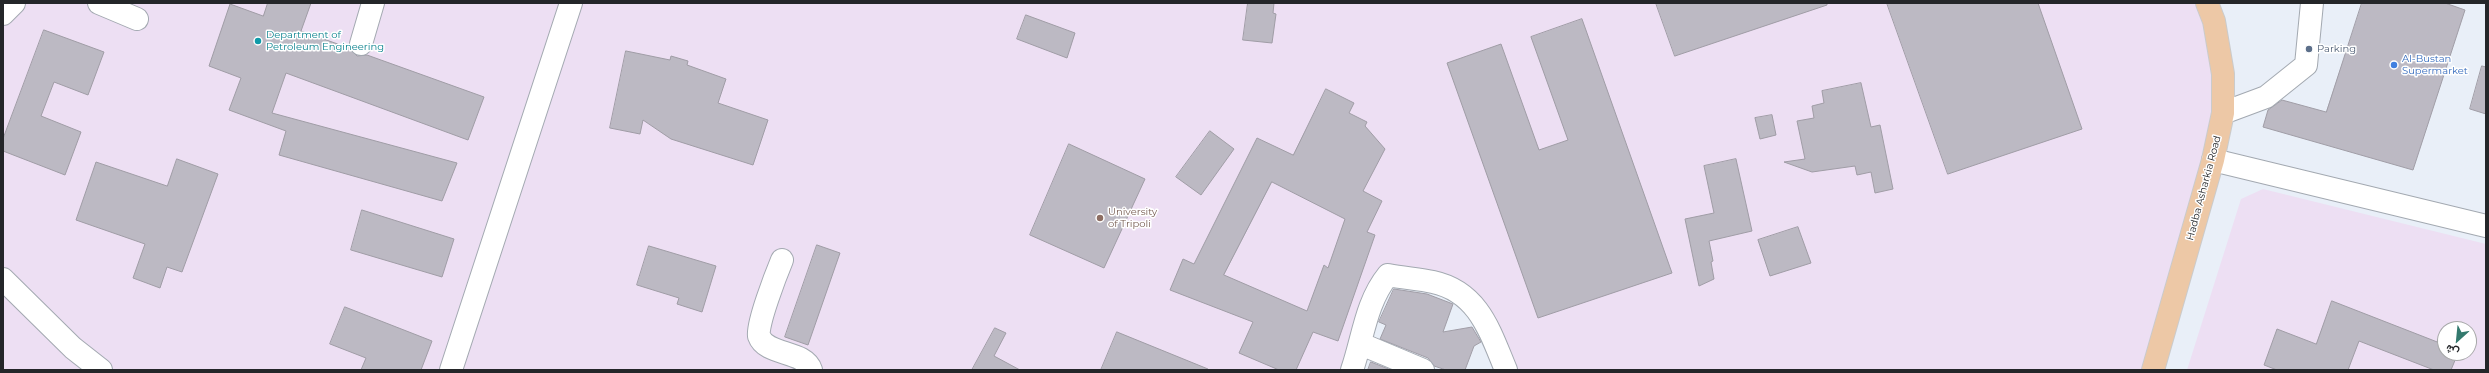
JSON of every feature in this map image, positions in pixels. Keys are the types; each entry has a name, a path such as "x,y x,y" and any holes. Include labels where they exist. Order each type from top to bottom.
{"main road":[{"name":"Hadba Asharkia Road","path":"2153,370 2213,160 2223,113 2223,74 2214,21 2207,3"}],"street":[{"path":"3,14 14,3"},
{"path":"99,3 137,19"},
{"path":"361,44 373,3"},
{"path":"451,370 571,3"},
{"path":"2223,113 2266,97 2306,65 2312,3"},
{"path":"2213,160 2486,226"},
{"path":"782,260 760,323 758,335 764,344 802,361 811,370"},
{"path":"1352,370 1374,297 1388,275 1433,282 1453,288 1466,296 1488,327 1506,370"},
{"path":"3,279 72,348 101,370"},
{"path":"1361,344 1423,370"}],"shaded area":[{"name":"University of Tripoli","path":"3,3 2207,3 2223,74 2153,370 1506,370 1466,296 1388,275 1352,370 3,370"},
{"path":"2263,189 2486,244 2486,370 2187,370 2241,199"}],"building":[{"path":"268,3 311,3 301,31 349,48 357,56 367,55 484,97 468,140 286,73 272,113 457,163 442,201 279,155 286,131 229,110 241,78 209,66 230,4 263,16"},
{"path":"1248,3 1274,3 1273,13 1276,14 1272,43 1243,40"},
{"path":"1656,3 1827,3 1827,5 1675,56"},
{"path":"1887,3 2038,3 2082,129 1948,174"},
{"name":"Al-Bustan Supermarket","path":"2362,3 2445,3 2465,10 2413,170 2263,127 2268,110 2282,100 2326,112"},
{"path":"1026,15 1075,33 1067,58 1017,39"},
{"path":"1582,19 1672,273 1538,318 1447,63 1501,44 1539,150 1568,140 1531,37"},
{"path":"44,30 104,52 88,95 54,82 41,116 81,132 65,175 3,151 3,139"},
{"path":"626,51 670,60 671,56 688,61 687,65 726,79 718,103 768,120 753,165 671,139 643,120 640,134 610,128"},
{"path":"2482,66 2486,67 2486,114 2470,109"},
{"path":"1861,83 1871,127 1880,125 1893,189 1875,193 1871,172 1857,175 1855,166 1812,172 1784,162 1805,159 1797,121 1814,118 1812,106 1824,103 1822,91"},
{"path":"1326,89 1354,103 1349,113 1367,122 1365,126 1385,149 1363,191 1382,201 1367,232 1375,235 1338,341 1313,332 1296,370 1279,370 1239,353 1253,322 1170,290 1183,259 1194,264 1257,138 1293,155","holes":["1272,182 1345,219 1328,268 1324,265 1307,311 1224,275"]},
{"path":"1772,115 1776,135 1760,139 1755,118"},
{"path":"1210,131 1234,149 1201,195 1176,177"},
{"path":"1069,144 1145,179 1104,268 1030,235"},
{"path":"177,159 218,174 182,272 167,267 160,288 133,278 145,244 76,220 96,162 167,186"},
{"path":"1736,159 1752,231 1709,241 1713,261 1711,262 1714,279 1699,286 1685,219 1714,213 1704,166"},
{"path":"362,210 454,239 442,277 351,250"},
{"path":"1798,227 1811,263 1770,276 1758,240"},
{"path":"817,245 840,253 808,345 785,337"},
{"path":"649,246 716,266 702,312 677,304 679,298 637,285"},
{"path":"1394,289 1427,294 1453,304 1443,332 1472,327 1481,342 1474,346 1465,370 1446,370 1434,366 1428,358 1380,339 1386,325 1379,322"},
{"path":"2332,301 2437,342 2437,361 2455,361 2451,370 2434,370 2359,341 2348,370 2277,370 2264,365 2277,329 2316,344"},
{"path":"345,307 432,341 421,370 361,370 366,358 330,344"},
{"path":"995,328 1006,333 994,356 1020,370 972,370"},
{"path":"1117,332 1208,369 1208,370 1101,370"},
{"path":"1371,362 1391,370 1368,370"}],"place":[{"name":"Department of Petroleum Engineering","path":"258,41"},
{"name":"Parking","path":"2309,49"},
{"name":"Al-Bustan Supermarket","path":"2394,65"},
{"name":"University of Tripoli","path":"1100,218"}]}
